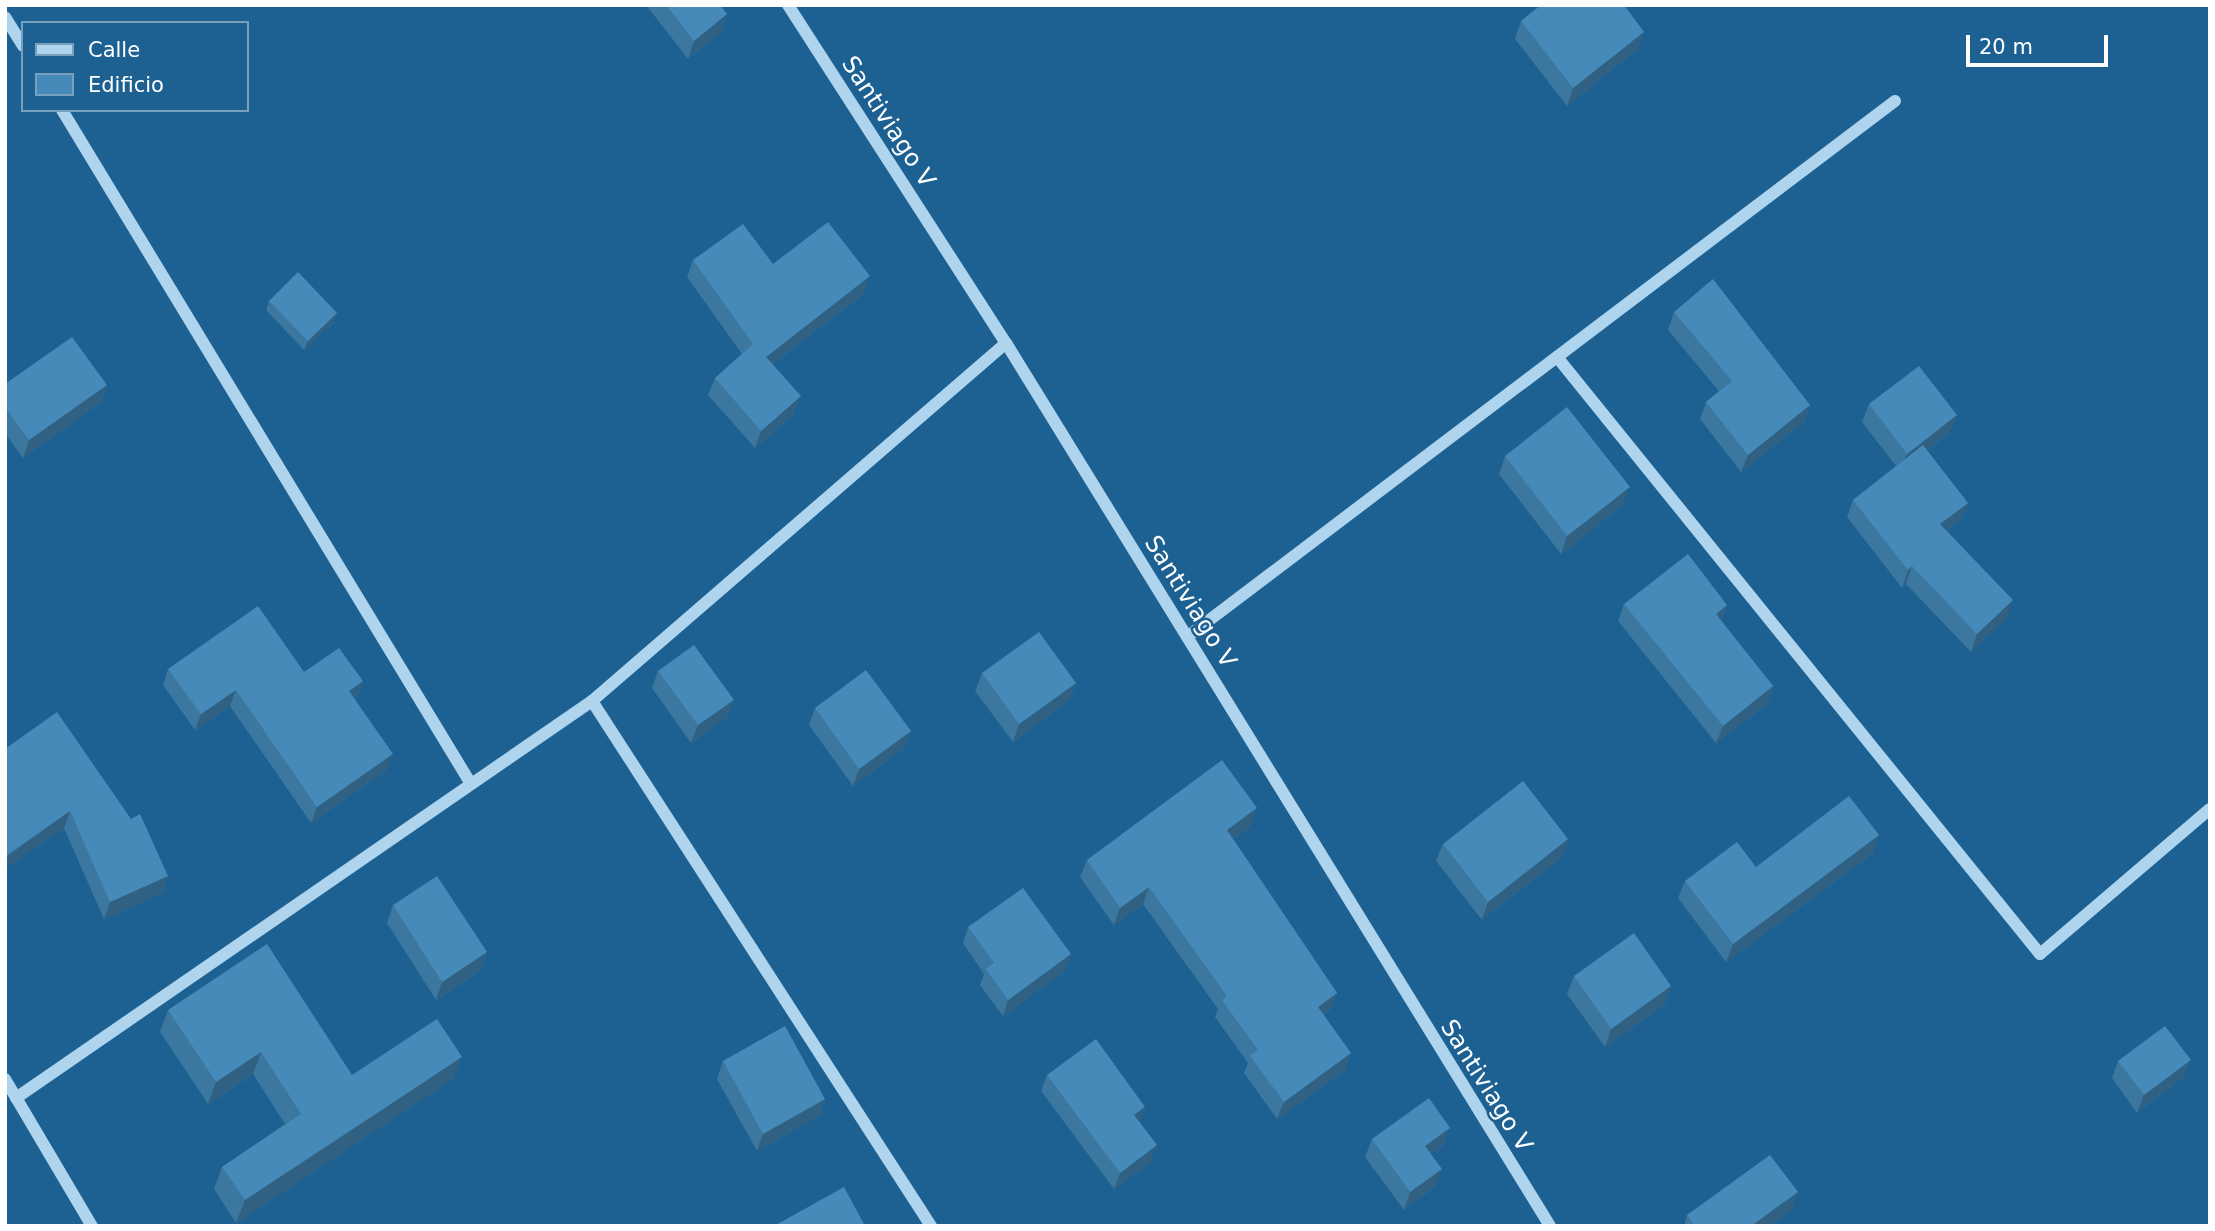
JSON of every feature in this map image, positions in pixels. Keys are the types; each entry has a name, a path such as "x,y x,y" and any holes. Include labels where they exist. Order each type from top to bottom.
{"street":[{"name":"Santiviago V","path":"788,5 1006,343 1550,1226"},
{"path":"5,17 21,43"},
{"path":"1187,636 1895,102"},
{"path":"63,112 471,784"},
{"path":"16,1098 592,701 1006,343"},
{"path":"1557,356 2040,954 2210,809"},
{"path":"592,701 930,1226"},
{"path":"5,1079 92,1226"}],"building":[{"path":"666,5 720,5 727,14 694,41"},
{"path":"1541,5 1624,5 1644,32 1573,88 1521,21"},
{"path":"828,222 870,276 766,357 801,396 761,431 715,378 753,344 693,260 743,224 773,264"},
{"path":"298,272 337,313 308,341 269,301"},
{"path":"1713,279 1810,405 1748,455 1706,402 1732,381 1674,312"},
{"path":"72,337 107,385 29,440 5,407 5,384"},
{"path":"1919,366 1957,415 1907,454 1869,404"},
{"path":"1567,407 1630,487 1567,536 1505,456"},
{"path":"1923,445 1968,503 1940,524 2013,600 1977,634 1912,566 1908,570 1853,500"},
{"path":"1688,554 1727,605 1716,614 1773,686 1723,726 1624,604"},
{"path":"258,606 304,672 339,648 363,681 349,691 393,754 317,807 236,690 201,714 168,669"},
{"path":"1039,632 1076,683 1019,724 982,673"},
{"path":"694,645 734,700 698,725 658,671"},
{"path":"866,670 911,731 859,769 815,708"},
{"path":"57,712 131,819 140,814 168,876 110,902 70,811 5,856 5,749"},
{"path":"1222,760 1257,808 1227,830 1337,993 1318,1007 1351,1053 1284,1102 1250,1056 1258,1050 1222,1000 1227,996 1149,887 1120,908 1087,860"},
{"path":"1523,781 1568,839 1488,902 1443,844"},
{"path":"1849,796 1879,835 1733,944 1685,881 1737,842 1756,867"},
{"path":"437,876 487,952 442,982 393,905"},
{"path":"1023,888 1071,954 1008,1000 986,969 994,963 968,927"},
{"path":"1634,933 1671,986 1611,1029 1574,976"},
{"path":"267,944 352,1075 437,1019 462,1057 245,1200 222,1167 301,1114 261,1052 216,1082 168,1010"},
{"path":"785,1026 825,1099 763,1134 723,1061"},
{"path":"2165,1026 2191,1060 2144,1095 2118,1061"},
{"path":"1096,1039 1145,1107 1134,1115 1157,1145 1120,1173 1047,1075"},
{"path":"1429,1098 1450,1128 1425,1146 1442,1169 1410,1192 1372,1139"},
{"path":"1770,1155 1798,1192 1751,1226 1695,1226 1687,1215"},
{"path":"844,1187 865,1226 774,1226"}]}
